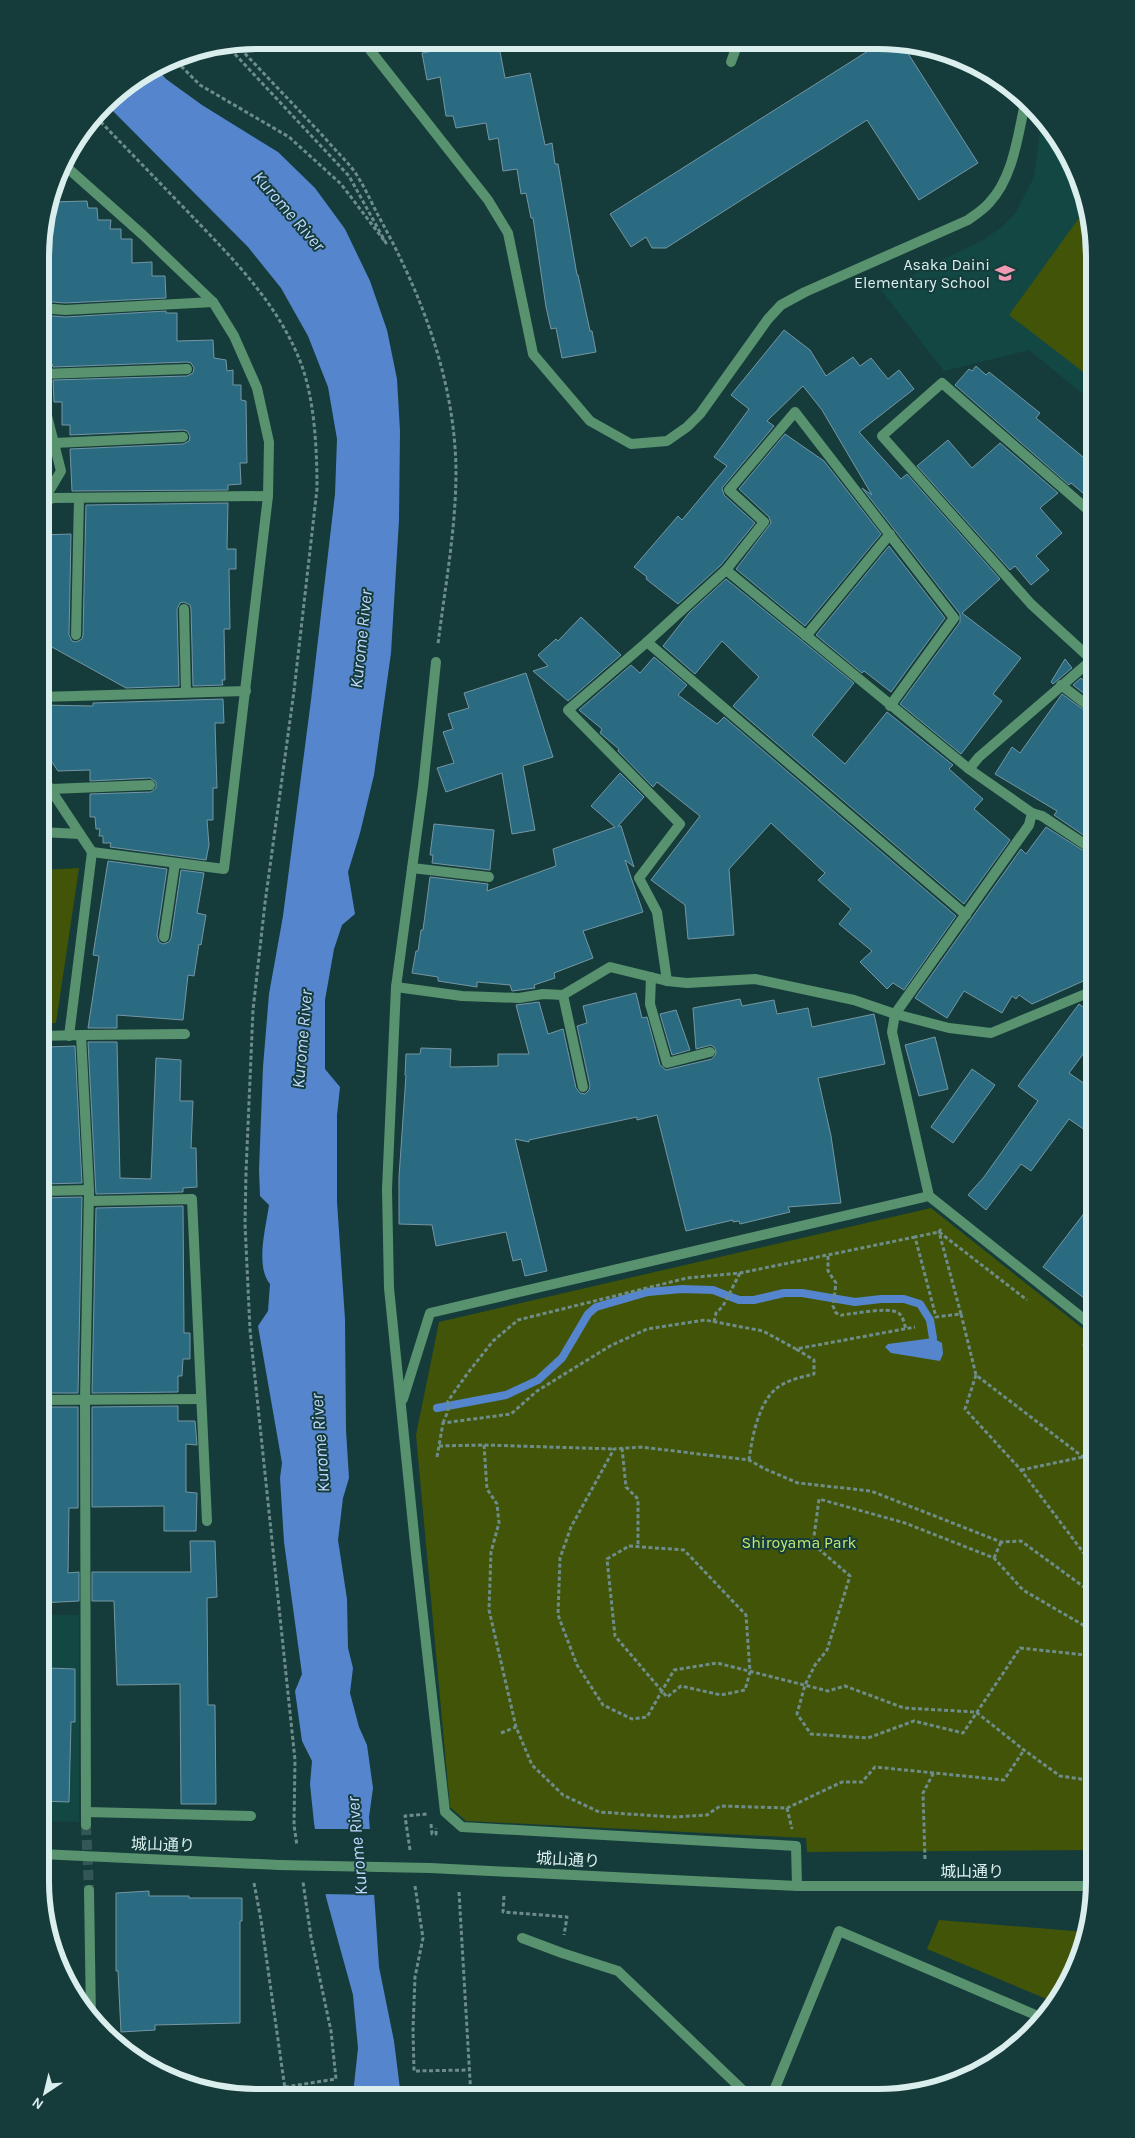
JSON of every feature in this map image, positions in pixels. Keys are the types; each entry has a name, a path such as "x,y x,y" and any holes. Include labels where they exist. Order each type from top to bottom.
{"street":[{"path":"370,49 488,200 508,233 533,354 590,422 630,444 668,441 687,427 700,414 768,319 782,305 805,292 968,220 989,203 1004,181 1015,148 1024,109"},
{"path":"731,62 736,49"},
{"path":"68,169 143,235 213,302 234,336 257,388 270,442 268,496 224,870 92,852"},
{"path":"49,309 65,310 213,302"},
{"path":"49,374 187,369"},
{"path":"1086,508 942,383 882,436 1031,604 1086,653"},
{"path":"667,981 657,912 639,878 680,824 568,710 726,570 764,522 729,490 794,412 954,618 890,706"},
{"path":"49,423 61,471 49,491"},
{"path":"54,443 183,437"},
{"path":"49,500 53,498 268,496"},
{"path":"76,635 79,498"},
{"path":"806,636 890,534"},
{"path":"726,570 968,769 1032,814 1042,816 1086,845"},
{"path":"184,609 186,692"},
{"path":"647,642 966,915"},
{"path":"436,662 424,787 396,987 390,1087 388,1238 389,1288 445,1812 462,1827 796,1846 797,1886"},
{"path":"968,769 1060,685 1086,665"},
{"path":"1060,685 1086,704"},
{"path":"49,697 246,691"},
{"path":"51,789 150,784"},
{"path":"49,786 92,852 68,1036"},
{"path":"1032,814 1029,824 895,1014 892,1032 929,1196 1086,1317"},
{"path":"49,832 80,834"},
{"path":"164,937 175,863"},
{"path":"412,868 489,877"},
{"path":"396,987 462,996 519,998 543,994 563,995 610,967 667,981 687,983 755,980 854,1000 895,1014 949,1028 991,1033 1086,994"},
{"path":"651,977 650,1004 667,1063 710,1052"},
{"path":"563,995 583,1087"},
{"path":"49,1036 185,1034"},
{"path":"81,1035 89,1190 85,1400 86,1825"},
{"path":"49,1190 89,1190"},
{"path":"402,1404 430,1313 929,1196"},
{"path":"89,1201 192,1199 207,1521"},
{"path":"49,1400 201,1399"},
{"path":"86,1812 252,1816"},
{"name":"城山通り","path":"49,1854 430,1868 797,1886 1086,1886"},
{"path":"90,1890 91,2007"},
{"path":"775,2089 839,1931 1037,2016"},
{"path":"522,1938 618,1971 741,2089"}],"path":[{"path":"241,49 294,104 355,172 393,244 420,304 440,362 451,408 456,488 453,531 436,662"},
{"path":"180,64 200,86 289,137 341,184 386,243 349,176 233,50"},
{"path":"99,120 229,255 264,295 289,336 303,370 312,416 317,460 317,489 294,691 265,903 253,1010 245,1224 250,1330 295,1760 294,1825 298,1853"},
{"path":"437,1457 443,1423 448,1411 448,1401 493,1341 518,1320 687,1278 740,1273 939,1232 951,1214"},
{"path":"939,1232 1032,1305"},
{"path":"939,1232 976,1375 965,1410 1021,1470 1086,1556"},
{"path":"915,1237 936,1317 961,1314"},
{"path":"828,1256 828,1271 836,1283 833,1306 836,1313 842,1316 889,1310 898,1312 903,1319 906,1329"},
{"path":"714,1322 716,1313 726,1300 740,1273"},
{"path":"443,1423 511,1414 537,1391 610,1346 647,1329 705,1320 763,1330 814,1360 814,1374 776,1388 765,1404 753,1431 749,1460"},
{"path":"796,1349 915,1327"},
{"path":"1079,1341 1086,1346"},
{"path":"976,1375 1083,1457"},
{"path":"439,1446 484,1445 614,1449 641,1447 749,1460 798,1483 871,1491 1001,1542 1021,1541 1086,1588"},
{"path":"484,1445 487,1489 497,1504 499,1523 491,1552 489,1610 516,1727 532,1765 564,1795 598,1812 673,1818 707,1815 720,1806 788,1808 842,1782 862,1782 875,1767 1004,1780 1024,1750"},
{"path":"622,1448 626,1487 638,1499 638,1547"},
{"path":"614,1449 571,1527 560,1558 558,1615 577,1665 604,1705 632,1719 647,1717 674,1670 717,1663 828,1691 845,1686 904,1708 976,1712 1060,1776 1086,1780"},
{"path":"1021,1470 1083,1457 1086,1454"},
{"path":"1086,1627 1023,1590 994,1558 905,1523 819,1499 813,1544 850,1576 827,1650 815,1665 805,1685 797,1714 811,1734 868,1738 914,1721 963,1733 1020,1648 1086,1655"},
{"path":"994,1558 1001,1542"},
{"path":"629,1546 638,1547 684,1550 746,1615 750,1672 744,1690 721,1695 681,1686 668,1697 614,1636 607,1559 629,1546"},
{"path":"501,1733 516,1727"},
{"path":"925,1860 922,1793 934,1772"},
{"path":"411,1854 405,1816 430,1814"},
{"path":"254,1883 285,2087 336,2079 331,2031 311,1937 302,1881"},
{"path":"415,1882 423,1938 415,1977 414,2071 469,2070"},
{"path":"459,1892 470,2089"},
{"path":"504,1896 503,1912 567,1917 562,1953"}],"shaded area":[{"name":"Asaka Daini Elementary School","path":"1041,127 1065,164 1082,216 1086,243 1086,397 1029,350 944,371 881,290 983,240 1002,227 1016,212 1034,177"},
{"path":"49,1615 79,1615 79,1822 49,1821"}],"green space":[{"path":"1082,214 1086,243 1086,374 1009,315"},
{"path":"79,868 56,1023 49,1023 49,870"},
{"name":"Shiroyama Park","path":"931,1208 1086,1331 1086,1850 807,1852 806,1838 466,1821 450,1807 416,1435 439,1322"},
{"path":"939,1920 1080,1931 1065,1974 1049,2000 927,1949"}],"water":[{"name":"Kurome River","path":"160,72 166,79 202,105 278,152 315,188 345,229 370,281 387,330 397,379 400,431 399,520 391,653 374,775 348,872 355,914 342,925 334,949 325,1000 325,1069 340,1087 337,1115 337,1202 345,1319 346,1430 349,1478 343,1498 338,1540 347,1599 348,1648 353,1668 350,1693 359,1727 367,1745 373,1788 369,1817 379,1967 394,2041 400,2089 354,2089 358,2048 353,1995 326,1897 314,1823 310,1784 312,1761 302,1741 295,1691 302,1674 284,1542 280,1478 282,1463 258,1326 268,1311 270,1284 263,1267 262,1257 269,1205 260,1196 259,1170 263,1067 269,994 283,916 311,700 335,494 337,439 328,387 308,336 281,288 248,247 111,109 119,100"},
{"path":"933,1338 942,1343 943,1354 940,1361 891,1353 885,1347 888,1344"}],"pier":[{"path":"312,1829 372,1829 375,1895 323,1894"}],"building":[{"path":"445,49 500,49 505,78 530,73 545,145 552,143 555,164 558,164 577,275 596,352 562,358 556,328 551,329 546,307 533,218 531,218 526,193 521,194 517,169 503,171 498,138 489,140 486,123 456,128 453,116 446,116 440,77 427,80 422,53"},
{"path":"871,49 907,51 978,163 919,200 867,120 666,248 652,248 646,237 631,247 610,214"},
{"path":"87,201 88,208 97,208 98,220 111,220 110,229 121,229 121,239 132,239 132,263 152,262 152,276 165,276 166,298 65,303 49,302 49,243 56,202"},
{"path":"166,311 166,313 177,313 177,341 213,340 214,358 226,360 227,371 233,370 233,385 241,385 241,400 246,401 247,463 240,463 241,484 228,485 228,490 72,491 70,449 183,444 189,441 190,436 187,431 183,430 70,435 70,425 62,425 62,402 54,402 53,380 187,376 193,373 194,368 191,363 187,362 53,367 52,364 49,364 49,316 65,317"},
{"path":"784,330 810,350 826,376 853,357 860,366 871,358 888,379 899,370 914,389 859,432 901,479 907,474 1000,579 962,613 1021,658 993,694 1002,701 961,754 900,704 960,622 960,614 862,488 872,495 822,410 803,386 767,421 774,426 722,488 724,495 755,523 721,565 678,604 634,567 678,516 682,520 727,466 714,457 749,409 731,395"},
{"path":"976,366 986,375 989,372 1040,413 1036,418 1086,460 1086,496 1071,483 1069,485 955,385 969,369 972,371"},
{"path":"785,434 824,461 881,534 805,626 736,569 771,523 769,517 739,489"},
{"path":"948,440 972,468 1000,443 1058,493 1040,508 1062,533 1036,556 1049,570 1031,585 1015,566 1010,570 917,466"},
{"path":"228,503 227,549 236,549 236,569 229,569 230,629 224,629 225,680 222,680 223,685 193,686 191,609 190,605 184,602 180,603 177,609 179,686 126,688 49,645 49,535 71,534 69,635 72,641 76,642 82,639 86,505"},
{"path":"889,546 945,618 891,692 864,671 862,673 816,635"},
{"path":"726,579 854,683 812,735 845,764 887,712 953,765 949,769 983,799 974,809 1010,840 964,904 733,706 759,677 722,641 695,674 663,646 689,613"},
{"path":"581,617 621,655 568,701 533,671 548,666 538,655 556,639 558,641"},
{"path":"654,657 687,685 678,695 717,724 724,717 956,916 904,990 893,983 887,989 860,962 872,951 839,924 851,909 818,880 825,873 771,823 729,869 734,935 688,939 685,905 651,880 700,816 657,782 653,787 618,751 619,749 600,733 602,729 579,710 631,665 640,673"},
{"path":"1065,659 1072,668 1053,684 1051,682"},
{"path":"526,673 553,757 523,766 535,830 512,834 502,773 446,792 437,768 454,763 443,732 453,729 448,714 469,708 464,693"},
{"path":"1081,678 1086,683 1086,695 1073,685"},
{"path":"1062,694 1086,711 1086,837 1054,815 1057,811 995,774 1012,747 1020,753"},
{"path":"223,699 224,723 215,723 217,788 213,788 213,820 207,820 209,845 206,860 110,847 111,843 103,843 103,836 99,836 100,829 96,829 95,817 90,817 90,794 151,792 156,788 156,782 150,778 90,781 90,770 58,771 49,758 49,705 93,706 93,703"},
{"path":"620,773 644,797 618,826 621,826 634,867 625,860 643,912 583,931 593,958 554,973 555,978 534,985 535,988 512,991 510,985 477,982 477,987 438,981 438,977 412,973 421,930 423,930 430,877 488,884 487,891 556,866 553,849 615,827 591,806"},
{"path":"434,824 494,830 490,870 432,863 433,855 430,855"},
{"path":"1046,827 1086,852 1086,980 1032,1004 1019,995 1016,999 1012,996 1002,1013 964,991 947,1018 915,998 1021,849 1026,854"},
{"path":"108,861 167,869 157,936 159,942 163,944 169,942 171,938 181,870 204,873 197,913 206,915 194,976 188,975 183,1020 117,1015 117,1028 88,1028 99,956 93,955"},
{"path":"636,993 642,1018 647,1017 660,1065 666,1070 712,1059 716,1054 715,1048 711,1045 696,1049 693,1008 740,999 742,1006 774,1000 777,1014 808,1008 812,1027 874,1014 885,1064 818,1078 831,1136 841,1203 788,1207 790,1212 740,1224 739,1221 733,1222 733,1220 686,1231 657,1115 637,1120 637,1117 529,1140 529,1142 515,1139 547,1271 525,1276 521,1259 513,1261 506,1232 436,1246 432,1225 399,1224 399,1177 406,1054 420,1054 421,1048 451,1049 450,1067 498,1066 498,1054 529,1054 516,1005 539,1002 548,1034 563,1029 576,1088 580,1093 585,1094 590,1086 577,1026 587,1023 583,1006"},
{"path":"1079,1004 1086,1009 1086,1050 1069,1073 1086,1085 1086,1131 1069,1119 1031,1171 1021,1164 986,1210 968,1195 984,1177 1038,1101 1018,1086"},
{"path":"676,1010 690,1050 672,1055 660,1014"},
{"path":"935,1037 948,1089 919,1096 905,1045"},
{"path":"88,1042 117,1042 120,1178 151,1179 156,1058 181,1060 180,1101 193,1101 191,1148 196,1148 197,1187 183,1188 183,1192 96,1194"},
{"path":"75,1046 82,1183 49,1184 49,1047"},
{"path":"972,1069 995,1085 953,1143 931,1127"},
{"path":"82,1197 78,1393 49,1393 49,1198"},
{"path":"183,1206 184,1333 190,1333 190,1359 183,1359 182,1376 178,1376 178,1392 92,1393 96,1208"},
{"path":"1086,1211 1086,1295 1084,1298 1043,1267"},
{"path":"178,1406 178,1421 195,1421 197,1445 186,1444 186,1492 197,1493 196,1531 164,1531 164,1506 92,1507 92,1407"},
{"path":"49,1407 78,1407 78,1508 69,1508 68,1573 79,1572 79,1601 49,1603"},
{"path":"190,1541 215,1541 217,1597 207,1598 208,1705 215,1705 216,1804 181,1804 180,1684 117,1685 114,1601 92,1601 92,1572 191,1572"},
{"path":"49,1668 75,1669 75,1722 71,1722 69,1802 49,1801"},
{"path":"149,1891 149,1896 242,1898 242,1921 240,1921 240,2023 155,2025 155,2030 121,2032 118,1971 116,1971 116,1893"}],"waterway":[{"path":"437,1408 506,1395 538,1380 562,1358 588,1314 596,1307 648,1292 682,1289 713,1290 739,1300 754,1300 784,1293 802,1293 855,1302 904,1299 920,1304 930,1320 933,1338"}],"tunnel":[{"path":"86,1825 89,1890"}],"place":[{"name":"Asaka Daini Elementary School","path":"1005,273"}]}
